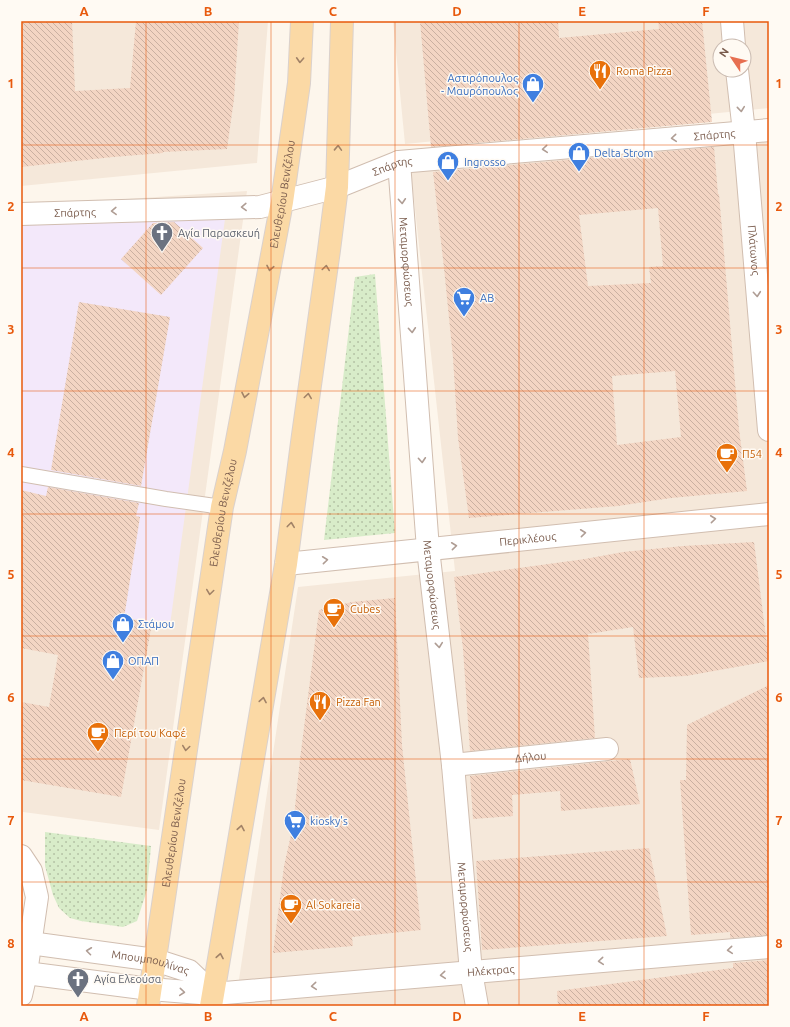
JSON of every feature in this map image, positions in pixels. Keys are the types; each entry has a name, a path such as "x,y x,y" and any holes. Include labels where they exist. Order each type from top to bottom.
{"main road":[{"name":"Ελευθερίου Βενιζέλου","path":"149,997 222,507 236,443 282,202 299,83 302,21"},
{"path":"212,1000 286,564 337,187 342,21"}],"street":[{"path":"732,21 733,38"},
{"name":"Πλάτωνος","path":"738,78 744,132 769,430"},
{"name":"Σπάρτης","path":"21,214 260,206 282,202 337,187 399,162 769,130"},
{"name":"Μεταμορφώσεως","path":"399,162 428,549 453,765 471,972 477,1006"},
{"name":"Περικλέους","path":"286,564 769,514"},
{"name":"Δήλου","path":"453,765 607,749"},
{"path":"21,856 31,871 37,897 26,973 21,995"},
{"name":"Μπουμπουλίνας","path":"30,943 155,960 188,971 212,1000"},
{"name":"Ηλέκτρας","path":"212,1000 471,972 769,947"},
{"name":"Μπουμπουλίνας","path":"26,973 149,997 212,1000"}],"lane":[{"path":"21,474 222,507"}],"shaded area":[{"path":"21,21 268,21 257,163 21,186"},
{"path":"393,21 769,21 769,108 405,144"},
{"path":"769,124 769,1006 235,1006 298,587 455,571 410,164"},
{"path":"247,191 159,830 23,812 21,819 21,206"},
{"path":"227,204 170,625 21,601 21,221"}],"green space":[{"path":"375,274 395,533 324,540 355,277"},
{"path":"45,832 151,846 147,890 137,921 123,927 81,921 70,918 59,908 53,895 45,866"}],"building":[{"path":"21,21 72,21 75,91 130,88 136,21 239,21 234,99 227,149 163,152 21,167"},
{"path":"420,21 558,21 559,38 659,29 658,21 702,21 712,122 431,147"},
{"path":"714,147 739,429 747,491 671,498 618,506 469,518 458,438 453,358 433,172","holes":["658,208 663,266 649,267 651,283 588,286 579,215","675,371 681,437 617,445 612,376"]},
{"name":"Αγία Παρασκευή","path":"174,222 203,248 161,295 121,259 153,223"},
{"path":"79,302 170,317 141,486 51,470"},
{"path":"48,487 139,503 136,516 140,517 124,618 152,623 121,797 21,780 21,702 49,707 58,655 21,648 21,490 46,496"},
{"path":"754,542 769,661 686,676 639,678 633,627 588,634 595,738 470,751 463,649 454,577 585,559 623,552 683,546"},
{"path":"395,598 402,745 421,930 352,937 353,946 273,953 284,866 293,826 319,610 352,602"},
{"path":"769,685 769,935 730,938 730,932 691,935 680,780 686,780 687,725"},
{"path":"630,759 640,804 561,811 560,791 512,795 513,816 473,819 470,776"},
{"path":"649,848 667,936 482,950 476,861"},
{"path":"769,960 769,1006 558,1006 557,991 733,968 733,963"}],"place":[{"name":"Roma Pizza","path":"600,90"},
{"name":"Αστιρόπουλος - Μαυρόπουλος","path":"533,104"},
{"name":"Delta Strom","path":"579,172"},
{"name":"Ingrosso","path":"448,182"},
{"name":"Αγία Παρασκευή","path":"162,252"},
{"name":"AB","path":"464,318"},
{"name":"Π54","path":"727,474"},
{"name":"Cubes","path":"334,628"},
{"name":"Στάμου","path":"123,644"},
{"name":"ΟΠΑΠ","path":"113,680"},
{"name":"Pizza Fan","path":"320,722"},
{"name":"Περί του Καφέ","path":"98,752"},
{"name":"kiosky's","path":"295,840"},
{"name":"Al Sokareia","path":"291,924"},
{"name":"Αγία Ελεούσα","path":"78,998"}]}
